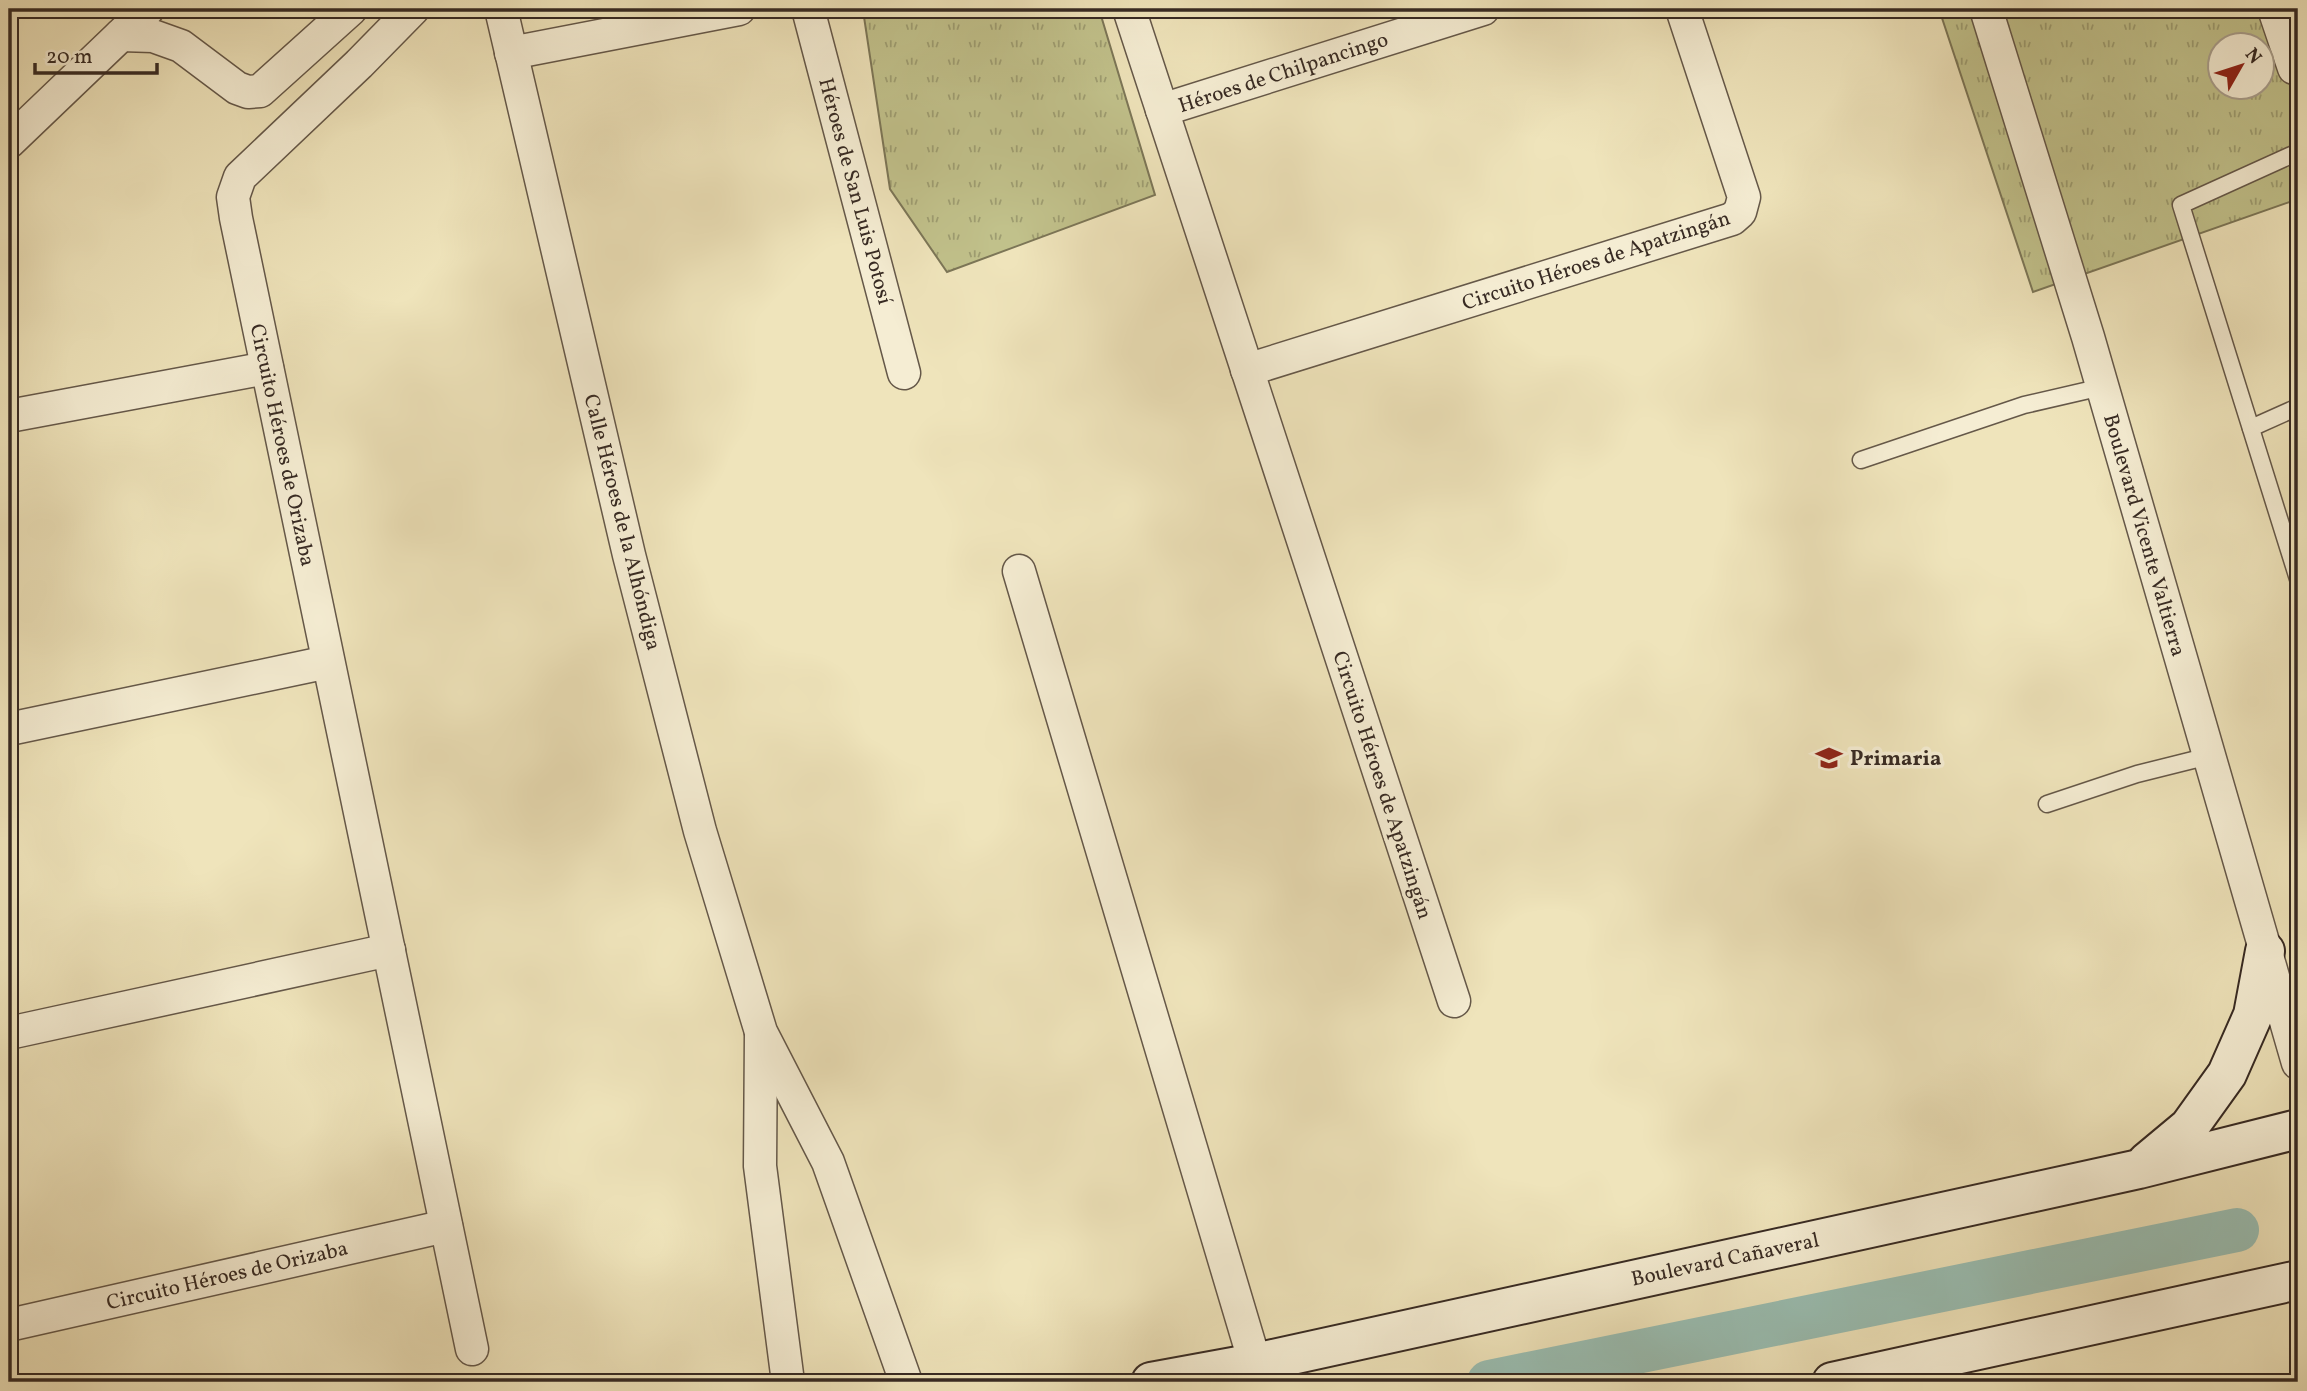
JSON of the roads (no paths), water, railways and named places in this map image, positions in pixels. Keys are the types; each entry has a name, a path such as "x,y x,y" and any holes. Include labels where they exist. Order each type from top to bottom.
{"street":[{"path":"9,142 148,9"},
{"path":"121,35 153,36 181,46 237,88 248,92 260,91 351,9"},
{"name":"Circuito Héroes de Orizaba","path":"413,9 240,177 233,197 472,1349"},
{"name":"Calle Héroes de la Alhóndiga","path":"501,9 636,581 700,831 761,1032 828,1162 906,1382"},
{"path":"512,53 739,9"},
{"name":"Héroes de San Luis Potosí","path":"808,9 904,373"},
{"name":"Circuito Héroes de Apatzingán","path":"1129,9 1454,1000"},
{"name":"Héroes de Chilpancingo","path":"1162,110 1483,9"},
{"name":"Circuito Héroes de Apatzingán","path":"1247,370 1732,219 1740,212 1744,197 1682,9"},
{"name":"Boulevard Vicente Valtierra","path":"1986,9 2102,387 2298,1063"},
{"path":"2274,9 2294,68"},
{"path":"9,416 267,368"},
{"path":"1019,571 1255,1363"},
{"path":"9,729 328,662"},
{"path":"9,1033 389,950"},
{"path":"2139,1168 2189,1126 2227,1074 2253,1015 2265,951"},
{"name":"Calle Héroes de la Alhóndiga","path":"761,1032 760,1166 788,1382"},
{"name":"Boulevard Cañaveral","path":"1151,1382 1255,1363 2139,1168 2298,1129"},
{"name":"Circuito Héroes de Orizaba","path":"9,1325 446,1226"},
{"path":"1832,1382 2298,1280"}],"lane":[{"path":"2298,152 2181,205 2298,579"},
{"path":"1861,460 2024,405 2102,387"},
{"path":"2251,428 2298,407"},
{"path":"2047,804 2137,774 2209,755"}],"waterway":[{"path":"1489,1382 2237,1230"}],"place":[{"name":"Primaria","path":"1829,758"}]}
